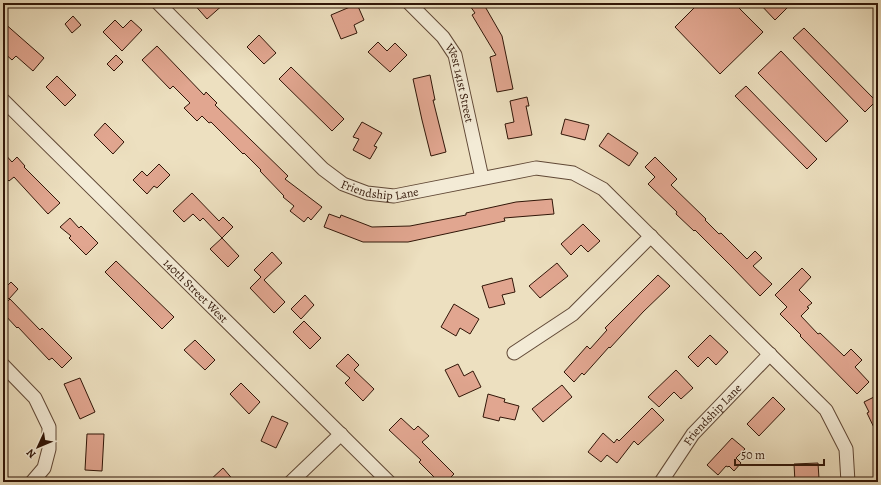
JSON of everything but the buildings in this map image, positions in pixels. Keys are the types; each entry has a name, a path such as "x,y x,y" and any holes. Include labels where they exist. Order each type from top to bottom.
{"street":[{"name":"Friendship Lane","path":"158,3 323,169 343,184 367,193 394,196 536,168 573,173 603,189 826,410 846,449 848,482"},
{"name":"West 141st Street","path":"409,3 443,37 454,55 482,178"},
{"name":"140th Street West","path":"3,100 389,482"},
{"path":"514,353 573,314 651,236"},
{"name":"Friendship Lane","path":"662,482 693,434 770,354"},
{"path":"3,364 35,398 49,427 49,448 44,468 32,482"},
{"path":"291,482 341,434"}]}
